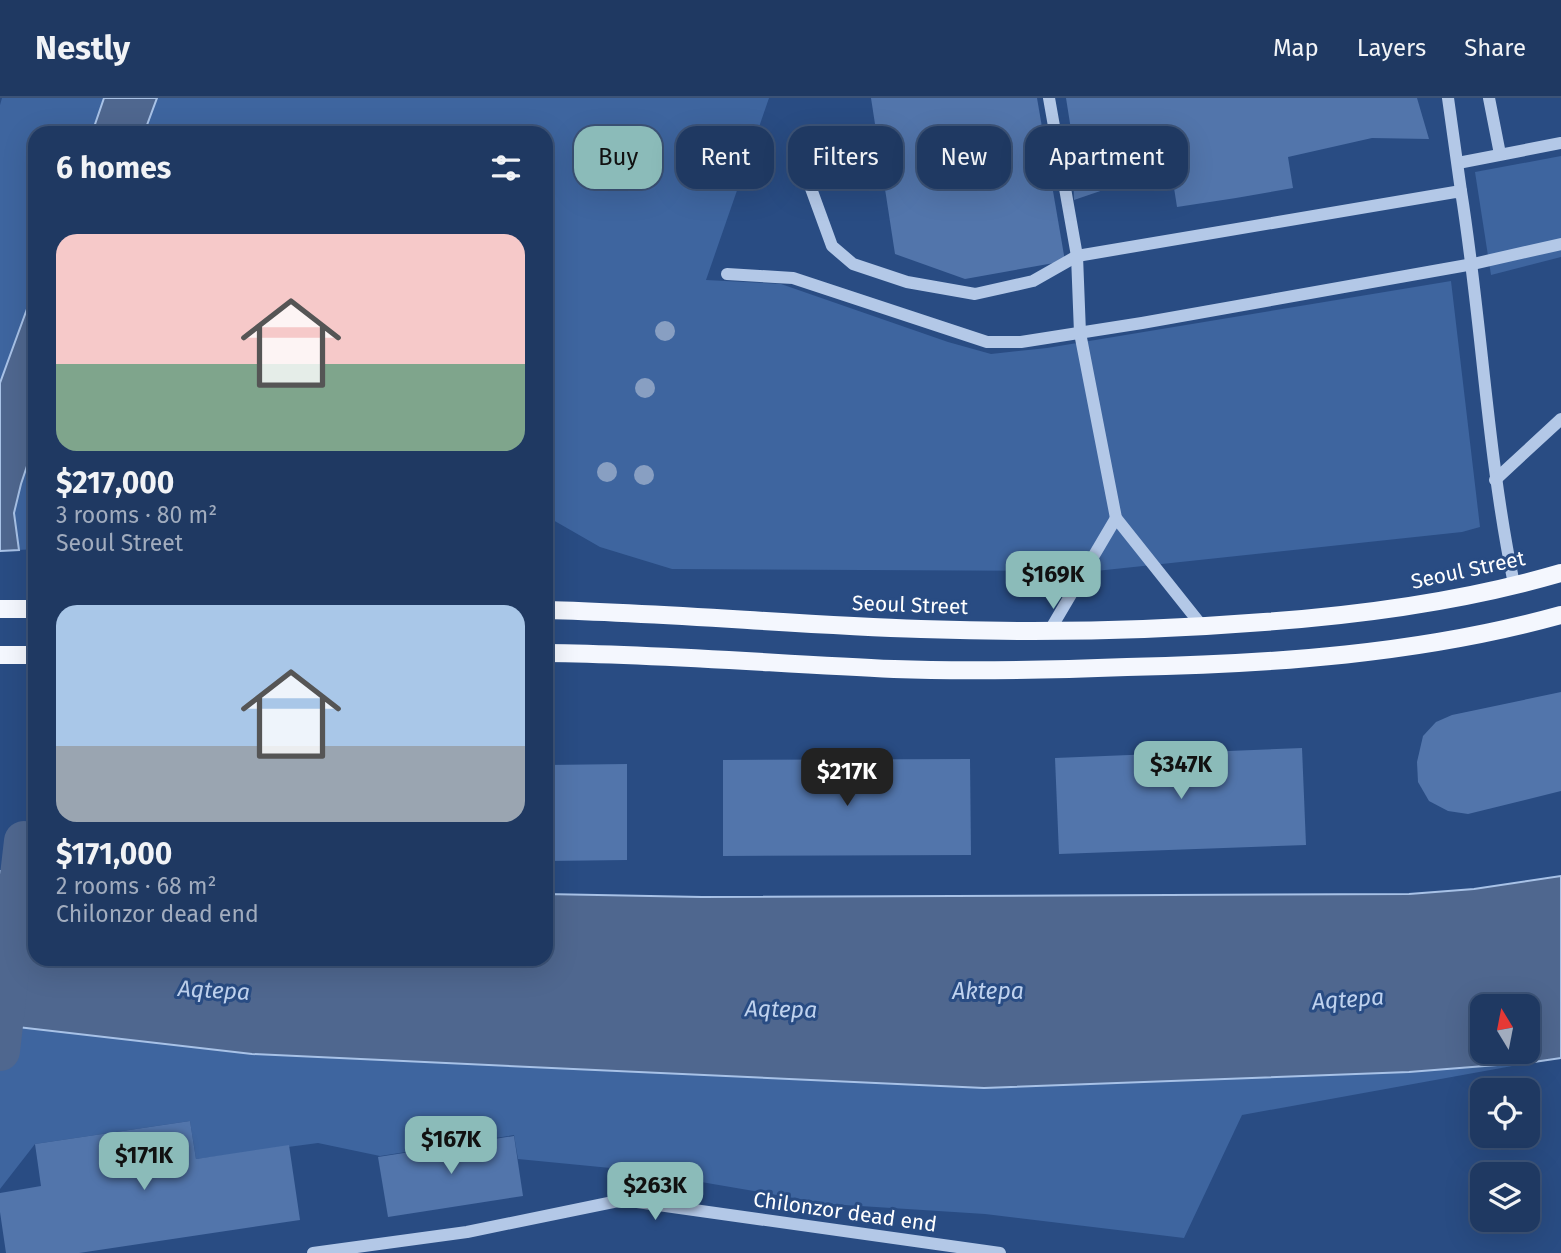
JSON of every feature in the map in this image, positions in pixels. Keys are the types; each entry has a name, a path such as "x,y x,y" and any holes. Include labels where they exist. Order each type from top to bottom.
{"main road":[{"name":"Seoul Street","path":"553,610 919,629 1050,630 1202,626 1358,613 1436,601 1561,573"},
{"path":"0,609 28,609"},
{"path":"553,653 610,653 931,670 1181,666 1297,659 1401,648 1491,633 1561,615"},
{"path":"0,655 28,655"}],"street":[{"path":"1049,98 1077,256 1080,333 1116,518 1202,626"},
{"path":"1448,98 1473,264 1495,480 1514,584"},
{"path":"1489,98 1500,154"},
{"path":"1458,163 1561,143"},
{"path":"811,189 832,246 853,264 907,282 975,294 1033,281 1077,256 1461,191"},
{"path":"727,274 793,278 987,342 1021,342 1473,264 1561,244"},
{"path":"1495,480 1561,419"},
{"path":"1050,630 1116,518"},
{"name":"Chilonzor dead end","path":"313,1253 467,1232 623,1200 929,1248 1000,1253"}],"shaded area":[{"path":"2,98 104,98 94,126 28,126 28,306 0,383"},
{"path":"157,98 769,98 759,126 676,126 676,189 738,189 706,280 781,284 948,342 991,354 1047,348 1451,281 1480,527 1462,532 1096,571 672,569 600,547 553,520 553,126 147,126"},
{"path":"1561,156 1561,257 1491,275 1475,172"},
{"path":"28,463 28,549 19,550 14,513"},
{"path":"0,1025 252,1054 969,1087 1409,1072 1523,1064 1242,1115 1184,1238 985,1214 829,1204 631,1170 518,1159 514,1135 380,1156 318,1143 196,1159 190,1121 35,1144 0,1189"}],"water":[{"path":"104,98 157,98 147,126 94,126"},
{"path":"28,306 28,463 14,513 19,550 0,551 0,383"},
{"name":"Aktepa","path":"0,871 28,872 28,966 553,966 553,894 702,897 1409,894 1474,889 1561,876 1561,1058 1540,1061 1540,994 1470,994 1470,1064 1509,1064 1409,1072 984,1088 252,1054 0,1025"}],"building":[{"path":"871,98 1037,98 1042,126 1025,126 1025,189 1053,189 1065,261 965,279 895,254 885,189 903,189 903,126 875,126"},
{"path":"1066,98 1417,98 1429,139 1372,138 1288,157 1293,188 1177,207 1174,189 1188,189 1188,126 1070,126"},
{"path":"1074,189 1106,189 1074,200"},
{"path":"1561,692 1561,791 1468,814 1448,811 1429,801 1418,782 1417,762 1423,736 1436,722 1452,715"},
{"path":"1302,748 1306,845 1059,854 1055,758"},
{"path":"970,759 971,855 723,856 723,760"},
{"path":"627,764 627,860 553,861 553,765"},
{"path":"190,1121 196,1159 289,1145 300,1220 79,1253 6,1253 0,1193 41,1186 35,1144"},
{"path":"514,1136 523,1196 388,1217 378,1157"}],"waterway":[{"path":"0,1051 24,841"}],"water label":[{"name":"Aqtepa","path":"214,990"},
{"name":"Aqtepa","path":"1348,999"},
{"name":"Aqtepa","path":"781,1009"}]}
